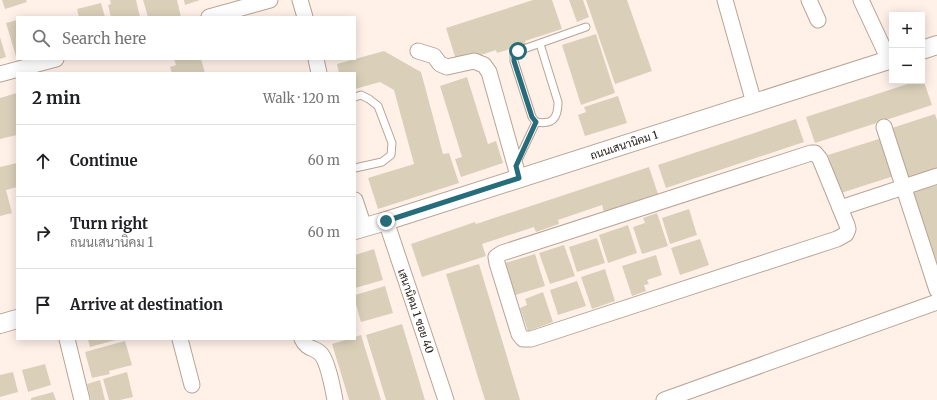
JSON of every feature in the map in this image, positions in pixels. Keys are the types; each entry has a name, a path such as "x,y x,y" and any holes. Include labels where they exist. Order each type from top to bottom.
{"street":[{"path":"213,16 270,0"},
{"path":"300,0 305,16"},
{"path":"725,0 754,103"},
{"path":"809,0 818,20"},
{"path":"861,0 889,56"},
{"path":"925,49 937,45"},
{"path":"418,51 434,56 440,64 447,67 474,61 484,65 489,72 518,172"},
{"path":"0,74 52,60"},
{"path":"316,60 320,72"},
{"name":"ถนนเสนานิคม 1","path":"359,229 386,221 518,172 754,103 889,61"},
{"path":"884,127 937,290"},
{"path":"811,153 815,153 820,159 840,208 848,229 846,234 842,237 531,338 523,339 519,334 496,257 502,253 811,153"},
{"path":"840,208 937,176"},
{"path":"356,207 359,229"},
{"name":"เสนานิคม 1 ซอย 40","path":"386,221 446,400"},
{"path":"664,400 937,302"},
{"path":"0,324 16,319"},
{"path":"67,340 82,400"},
{"path":"180,340 192,385"},
{"path":"302,340 304,345 321,354 327,368 335,400"}],"lane":[{"path":"540,44 558,102 557,115 549,122 542,123 536,122 532,117 514,61 514,55 518,51 586,27"},
{"path":"356,97 361,96 369,99 378,106 392,143 391,155 382,162 356,168"},
{"path":"518,172 536,122"}],"building":[{"path":"2,0 26,0 27,2 5,9"},
{"path":"110,0 136,0 140,16 111,16 108,5 111,4"},
{"path":"143,0 177,0 181,16 148,16"},
{"path":"184,0 200,0 185,5"},
{"path":"533,0 552,0 562,29 525,41 526,44 497,53 496,50 457,63 446,28"},
{"path":"569,0 583,0 589,17 577,22"},
{"path":"586,0 627,0 652,71 615,84"},
{"path":"101,3 105,16 79,16 77,9"},
{"path":"16,20 16,57 6,23"},
{"path":"596,34 615,93 581,105 562,45"},
{"path":"0,37 6,57 0,59"},
{"path":"384,51 421,72 443,154 449,153 459,183 378,209 368,178 414,164 394,90 380,82 356,89 356,72 339,72 337,64 356,60"},
{"path":"174,60 201,60 205,72 172,72 170,67 176,65"},
{"path":"467,77 488,144 496,141 503,163 461,177 455,159 462,157 440,86"},
{"path":"908,84 925,84 932,105 815,143 806,117"},
{"path":"16,93 16,135 0,139 0,98"},
{"path":"618,96 627,123 585,136 578,115 586,112 584,107"},
{"path":"935,114 937,120 937,171 907,181 889,129"},
{"path":"796,119 804,142 666,188 658,165"},
{"path":"882,138 894,176 841,193 828,155"},
{"path":"16,163 16,187 6,190 12,213 0,216 0,167"},
{"path":"649,167 658,194 604,212 602,205 558,220 559,224 536,232 534,227 482,244 486,256 422,277 411,244 475,222 476,224"},
{"path":"937,185 937,264 913,192"},
{"path":"689,209 697,235 670,244 662,218"},
{"path":"657,213 668,246 642,254 633,227 645,223 643,218"},
{"path":"628,225 637,253 608,263 599,235"},
{"path":"597,238 605,263 577,272 569,247"},
{"path":"700,239 709,265 680,275 671,248"},
{"path":"564,245 575,276 550,284 539,253"},
{"path":"374,249 383,280 356,288 356,255"},
{"path":"535,254 545,286 512,296 502,264"},
{"path":"656,255 662,275 647,280 649,284 644,285 646,291 632,296 622,266"},
{"path":"479,264 520,400 485,400 446,274"},
{"path":"605,269 615,301 592,309 581,277"},
{"path":"577,281 586,306 558,315 550,290"},
{"path":"385,286 393,313 361,322 356,304 356,295"},
{"path":"543,292 553,322 528,331 520,308 527,305 525,299"},
{"path":"402,324 425,400 386,400 366,335"},
{"path":"361,335 381,400 349,400 332,344 346,340 356,340 356,337"},
{"path":"88,340 115,340 90,347"},
{"path":"125,341 132,365 109,371 110,374 92,378 85,352"},
{"path":"45,364 51,385 28,392 22,370"},
{"path":"13,372 18,392 0,397 0,375"},
{"path":"127,372 133,397 120,400 109,400 103,379"},
{"path":"100,380 105,400 91,400 87,384"},
{"path":"53,392 56,400 31,400 31,398"}],"route":[{"path":"386,221 519,178 516,166 520,154 536,122 532,117 514,61 514,55 518,51"}]}
